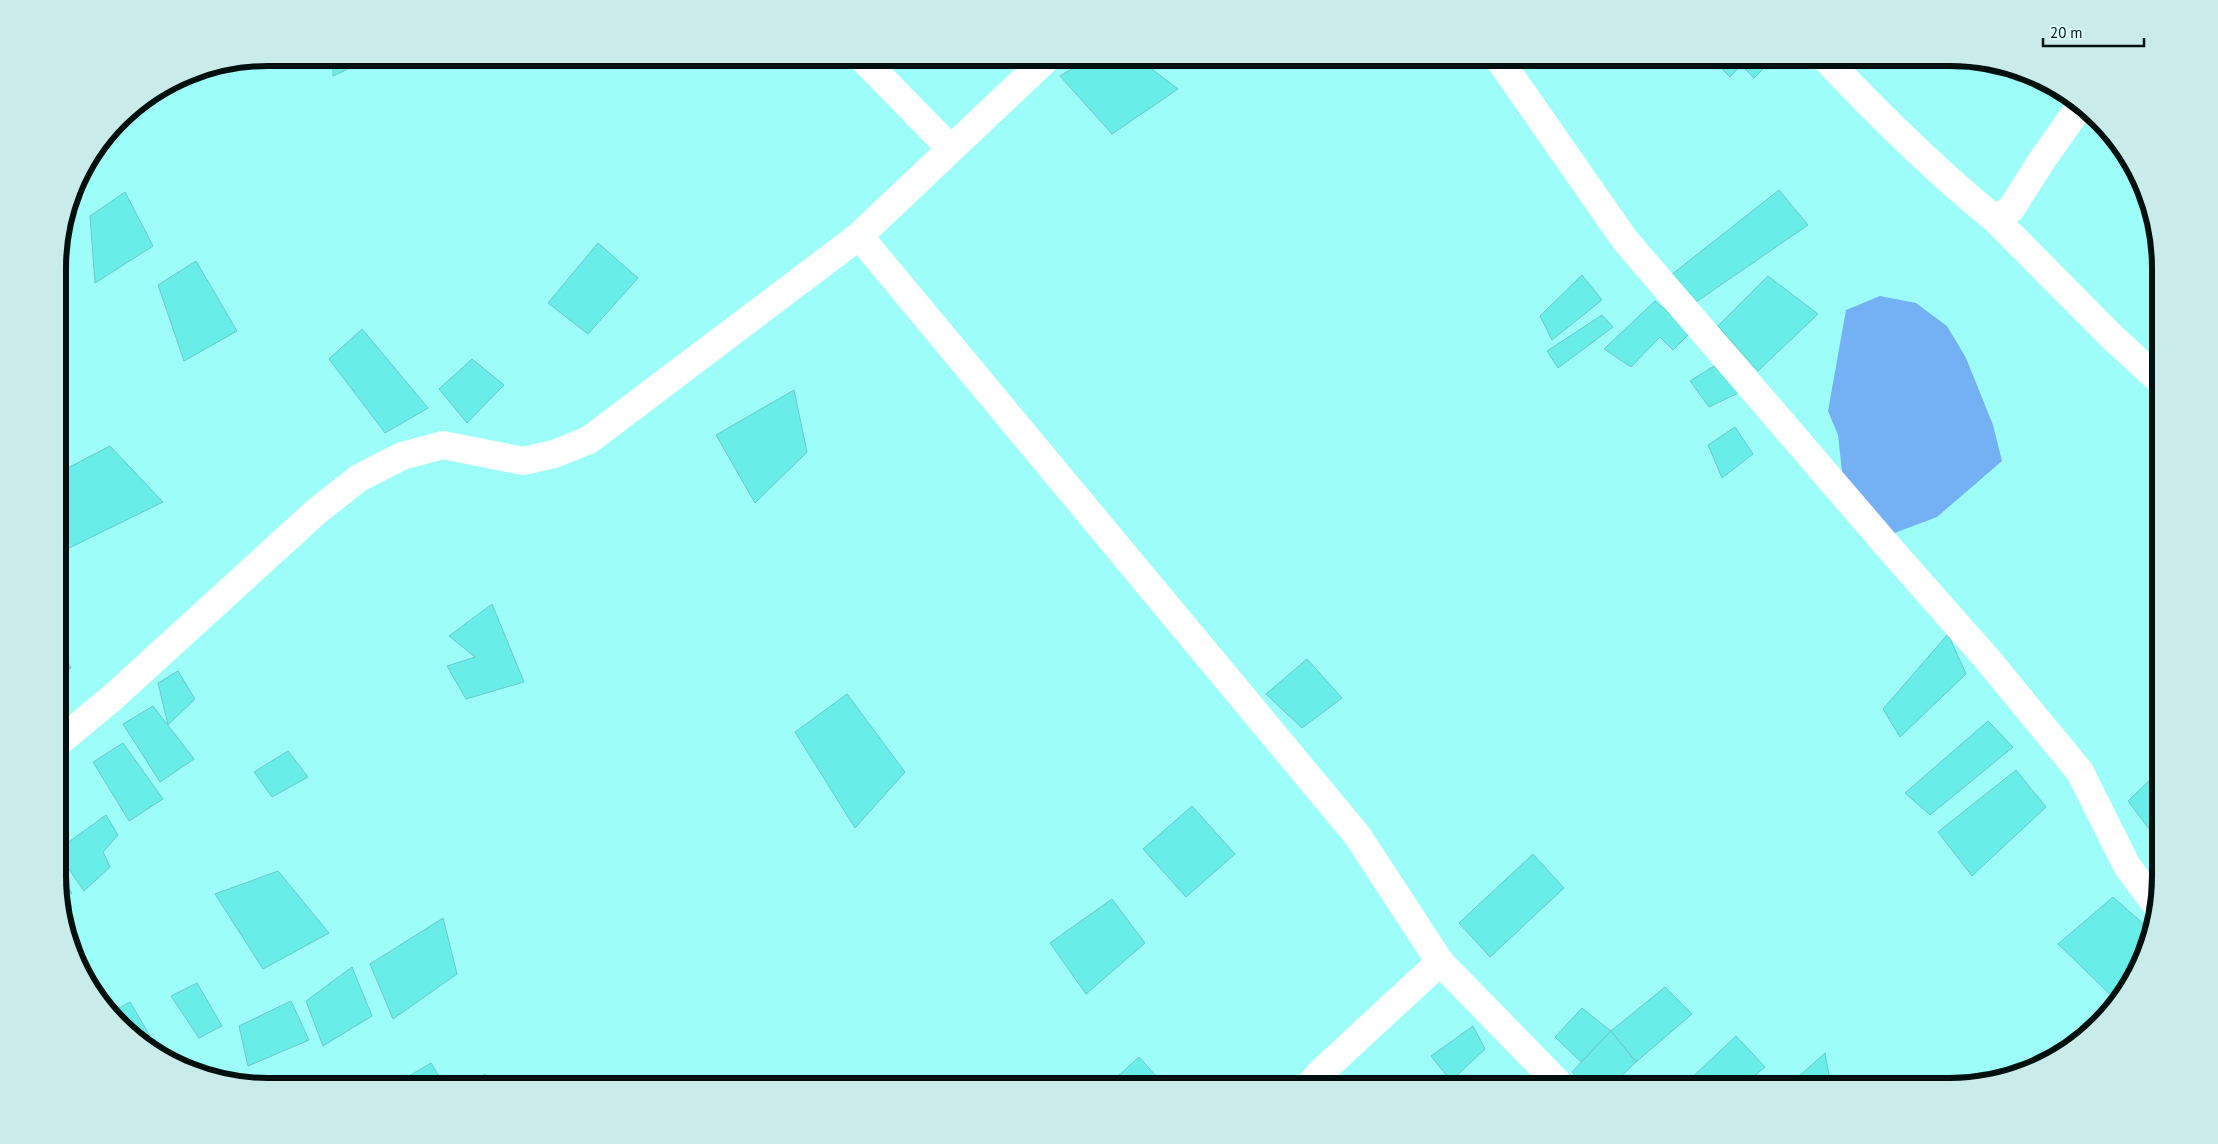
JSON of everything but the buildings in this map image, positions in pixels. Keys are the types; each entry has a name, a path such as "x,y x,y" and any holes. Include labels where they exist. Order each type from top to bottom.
{"street":[{"path":"870,66 950,148"},
{"path":"66,736 112,698 318,510 359,478 402,456 443,445 523,461 554,454 589,440 859,236 1038,66"},
{"path":"1504,66 1625,240 1884,543 1988,660 2080,772 2127,866 2150,897"},
{"path":"1833,66 1946,180 1995,219 2112,337 2152,374"},
{"path":"1995,219 2011,209 2042,160 2077,111"},
{"path":"859,236 1357,835 1440,962 1553,1078"},
{"path":"1316,1078 1440,962"}],"water":[{"path":"1880,296 1916,303 1947,326 1966,358 1993,425 2002,461 1937,517 1892,534 1843,481 1838,435 1828,411 1846,310"}]}
